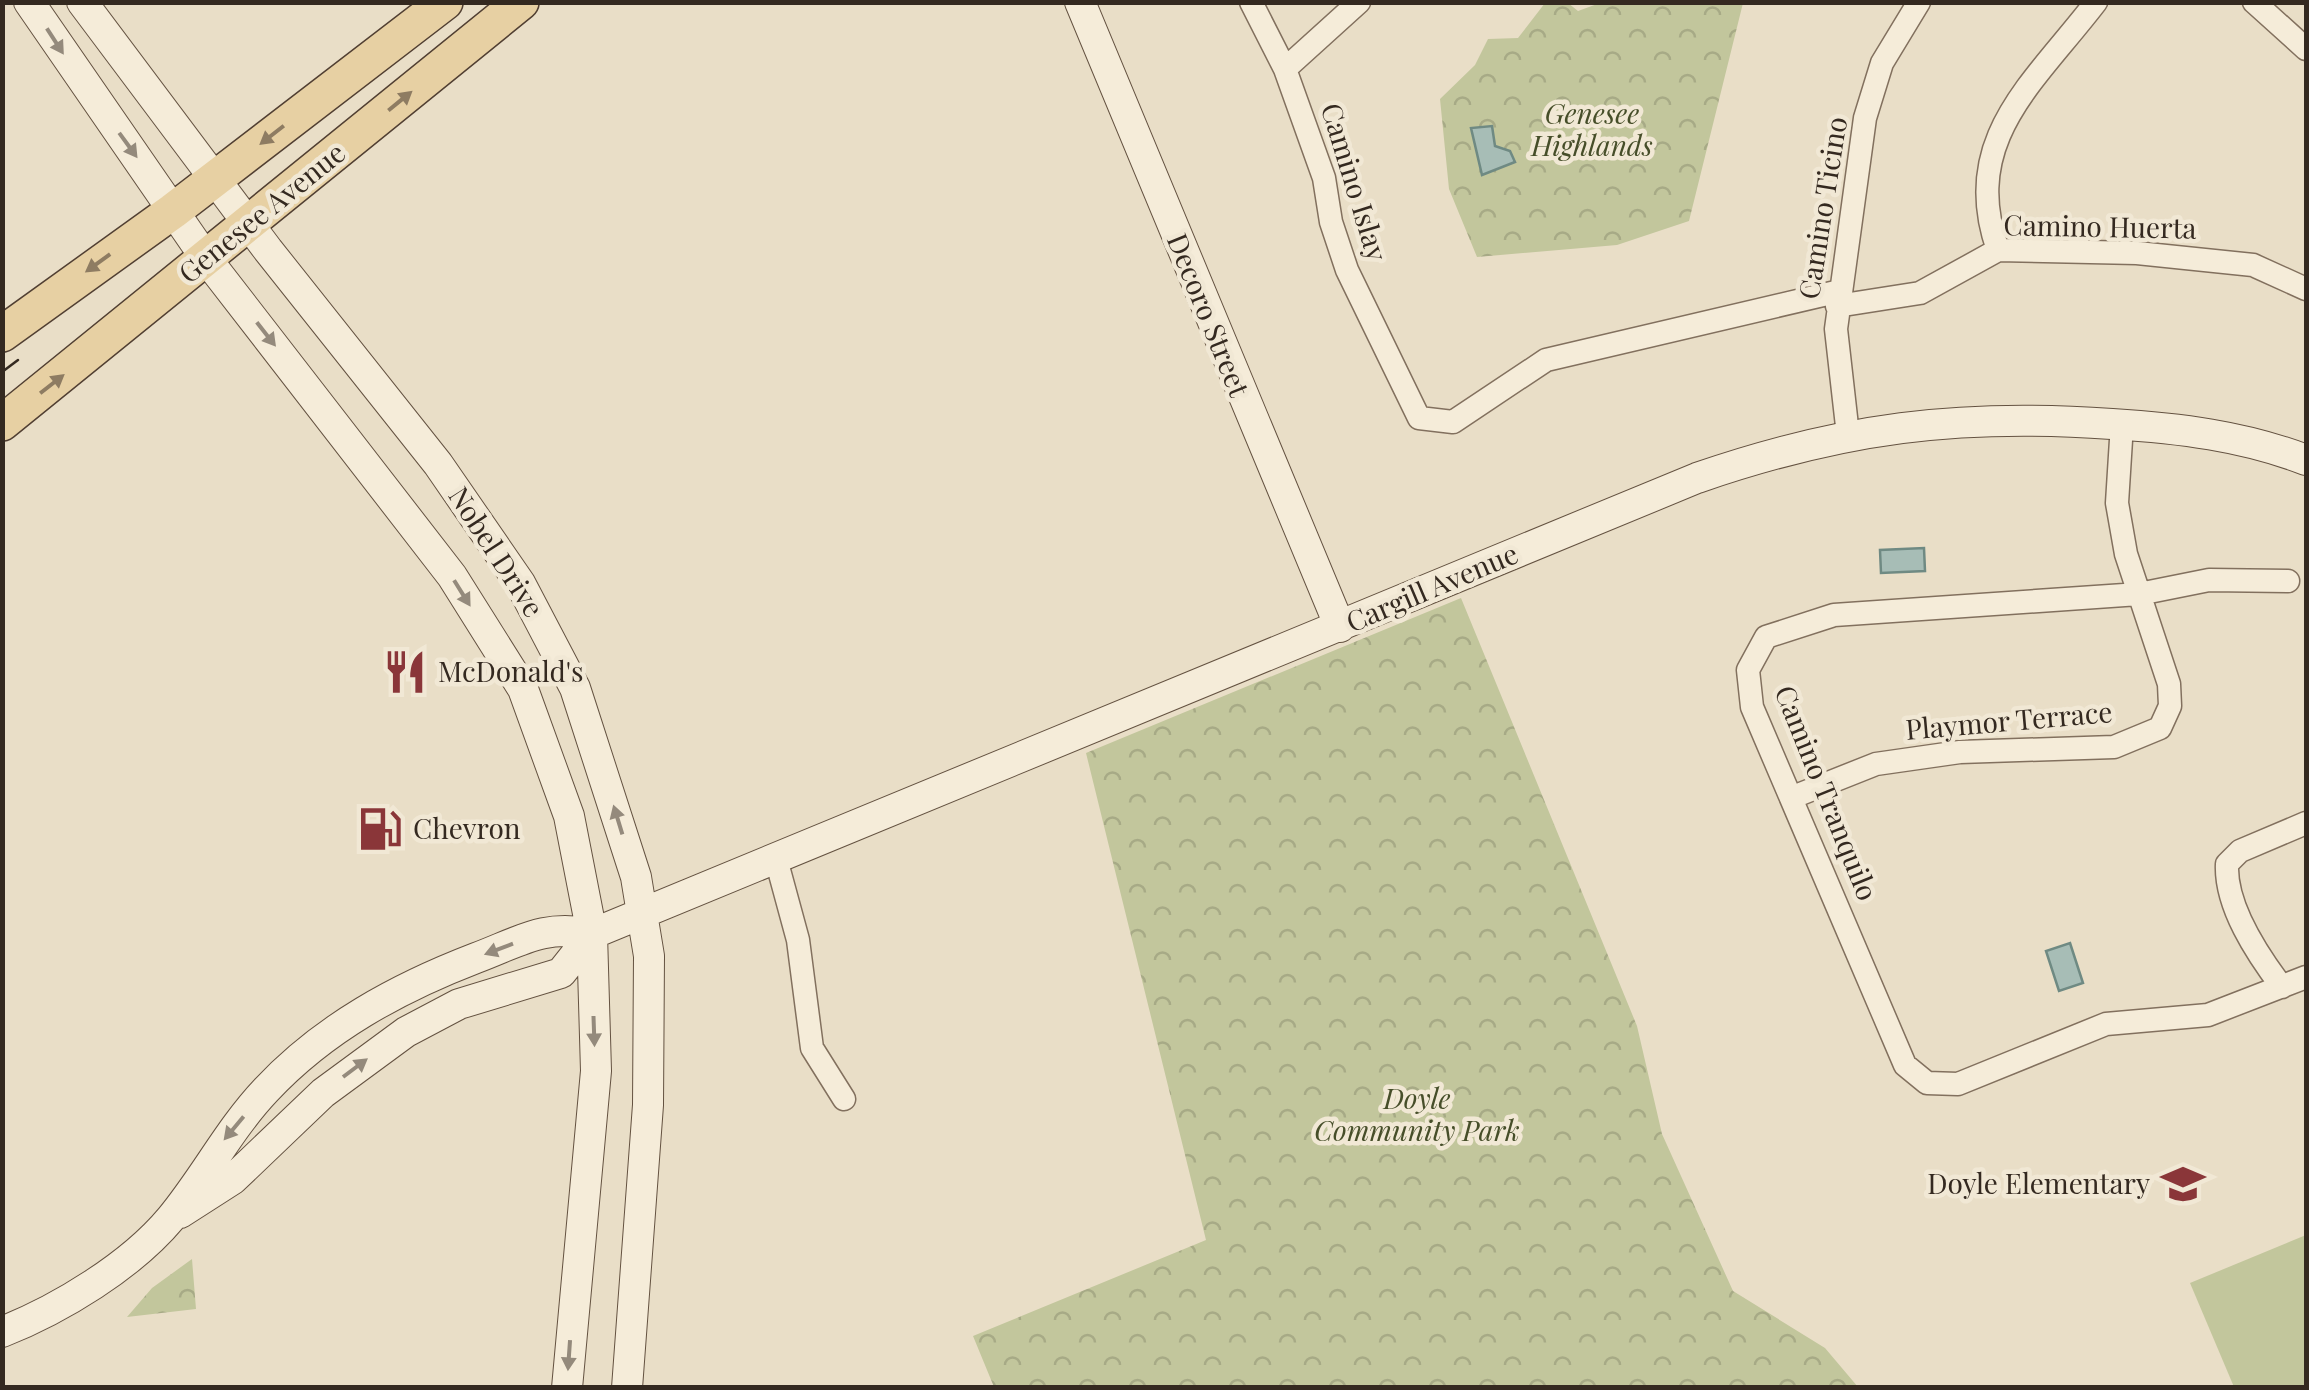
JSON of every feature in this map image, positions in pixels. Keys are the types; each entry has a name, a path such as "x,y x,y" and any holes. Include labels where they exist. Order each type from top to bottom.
{"main road":[{"name":"Genesee Avenue","path":"2,334 174,211 445,2"},
{"name":"Genesee Avenue","path":"2,423 522,2"}],"street":[{"name":"Nobel Drive","path":"29,2 206,258 425,539 523,689 569,816 592,934 596,1070 567,1388"},
{"name":"Nobel Drive","path":"82,2 247,222 438,464 520,583 575,688 645,914 652,1008 627,1388"},
{"name":"Decoro Street","path":"1080,2 1340,627"},
{"name":"Camino Islay","path":"1251,2 1285,69 1324,178 1331,222 1348,270 1420,418 1436,422"},
{"path":"1285,69 1359,2"},
{"name":"Camino Ticino","path":"1848,435 1836,329 1865,118 1882,64 1920,2"},
{"path":"1998,250 1986,202 1988,159 2003,123 2096,2"},
{"path":"2254,2 2306,49"},
{"name":"Camino Huerta","path":"1436,422 1453,422 1546,360 1838,298 1920,293 1998,250 2137,252 2253,264 2306,289"},
{"name":"Cargill Avenue","path":"592,934 1698,478 1774,451 1909,424 2016,417 2122,424 2264,444 2306,460"},
{"name":"Playmor Terrace","path":"1793,798 1876,764 1960,752 2114,747 2160,728 2170,706 2169,684 2139,594 2117,503 2122,424"},
{"name":"Camino Tranquilo","path":"2288,582 2208,580 2139,594 1834,614 1766,638 1756,649 1748,670 1752,707 1905,1064 1927,1083 1958,1084 2106,1024 2208,1015 2306,977"},
{"path":"2282,987 2259,957 2232,898 2226,883 2227,864 2240,851 2306,823"},
{"path":"776,859 798,940 812,1048 844,1100"},
{"path":"2,1332 30,1322 106,1272 172,1218 233,1179 322,1093 406,1032 459,1004 561,973 592,934 558,927 415,982 334,1031 264,1091 210,1158 172,1218"}],"green space":[{"name":"Genesee Highlands","path":"1545,3 1568,3 1578,11 1600,3 1743,3 1689,221 1617,245 1477,257 1449,189 1440,99 1475,65 1488,39 1518,38"},
{"name":"Doyle Community Park","path":"1461,598 1637,1026 1662,1134 1733,1291 1825,1348 1858,1387 994,1387 973,1336 1206,1240 1086,753"},
{"path":"2306,1235 2306,1387 2234,1387 2190,1283"},
{"path":"192,1259 196,1309 127,1317 152,1288"}],"water":[{"path":"1492,126 1495,146 1510,151 1515,162 1482,175 1471,128"},
{"path":"1924,548 1925,571 1881,573 1880,550"},
{"path":"2070,943 2083,983 2059,991 2046,951"}],"tram line":[{"path":"2,372 18,360"}],"place":[{"name":"McDonald's","path":"405,672"},
{"name":"Chevron","path":"380,829"},
{"name":"Doyle Elementary","path":"2183,1184"}]}
